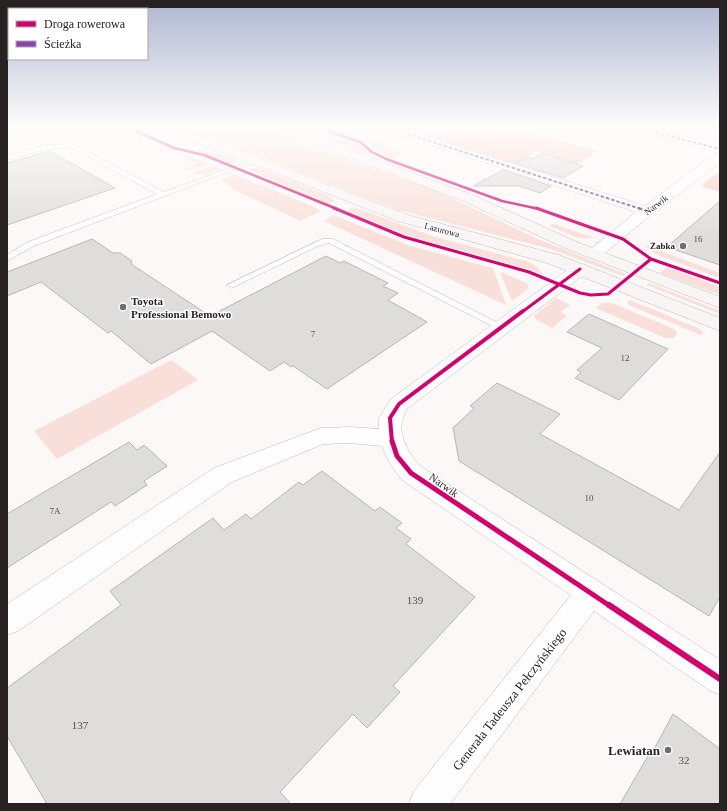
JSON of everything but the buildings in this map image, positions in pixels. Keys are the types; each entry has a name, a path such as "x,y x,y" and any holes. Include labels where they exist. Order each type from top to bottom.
{"main road":[{"name":"Lazurowa","path":"268,165 403,218 532,253 580,269 720,325"},
{"path":"381,165 468,198 594,254 720,303"}],"street":[{"path":"505,165 647,211"},
{"name":"Narwik","path":"594,254 647,211 709,165"},
{"name":"Narwik","path":"580,269 503,328 399,404 390,418 391,438 397,456 411,473 720,679"},
{"path":"7,621 223,475 321,436 391,438"},
{"name":"Generała Tadeusza Pełczyńskiego","path":"427,804 590,593"}],"lane":[{"path":"108,165 164,195"},
{"path":"7,259 31,244 243,165"},
{"path":"231,285 315,244 322,241 330,241 503,328"}],"shaded area":[{"path":"193,165 205,165 186,171 183,170"},
{"path":"279,165 364,165 436,191 538,239 626,274 623,276 551,249 398,210"},
{"path":"212,166 223,169 207,174 191,174"},
{"path":"254,168 263,170 329,196 335,201 331,204 323,202 247,169"},
{"path":"720,171 720,192 701,186"},
{"path":"234,174 321,211 300,221 235,190 221,180"},
{"path":"352,208 360,209 435,237 529,262 538,268 544,275 532,270 426,242 395,231 346,210"},
{"path":"333,215 410,246 493,268 506,305 324,221"},
{"path":"552,224 594,238 578,238 550,226"},
{"path":"642,244 720,273 720,278 657,255"},
{"path":"667,267 720,287 720,295 660,273"},
{"path":"500,272 527,283 529,288 512,301"},
{"path":"649,283 720,311 720,314 647,285"},
{"path":"556,298 570,305 560,312 567,316 552,328 537,320 534,316"},
{"path":"630,300 700,329 703,333 701,335 629,305 627,302"},
{"path":"602,303 612,303 674,329 677,333 674,338 665,338 596,308"},
{"path":"171,360 198,380 57,459 34,431"}],"marked path":[{"path":"504,165 647,211"}],"cycle path":[{"path":"229,165 404,237 529,272 580,293 591,295 608,294 651,259"},
{"path":"402,165 502,201 533,207 623,239 631,243 638,251 651,259 720,283"},
{"path":"580,269 399,404 390,418 391,438 397,456 411,473 720,679"}],"place":[{"name":"Żabka","path":"683,246"},
{"name":"Toyota Professional Bemowo","path":"123,307"},
{"name":"Lewiatan","path":"668,750"}]}
